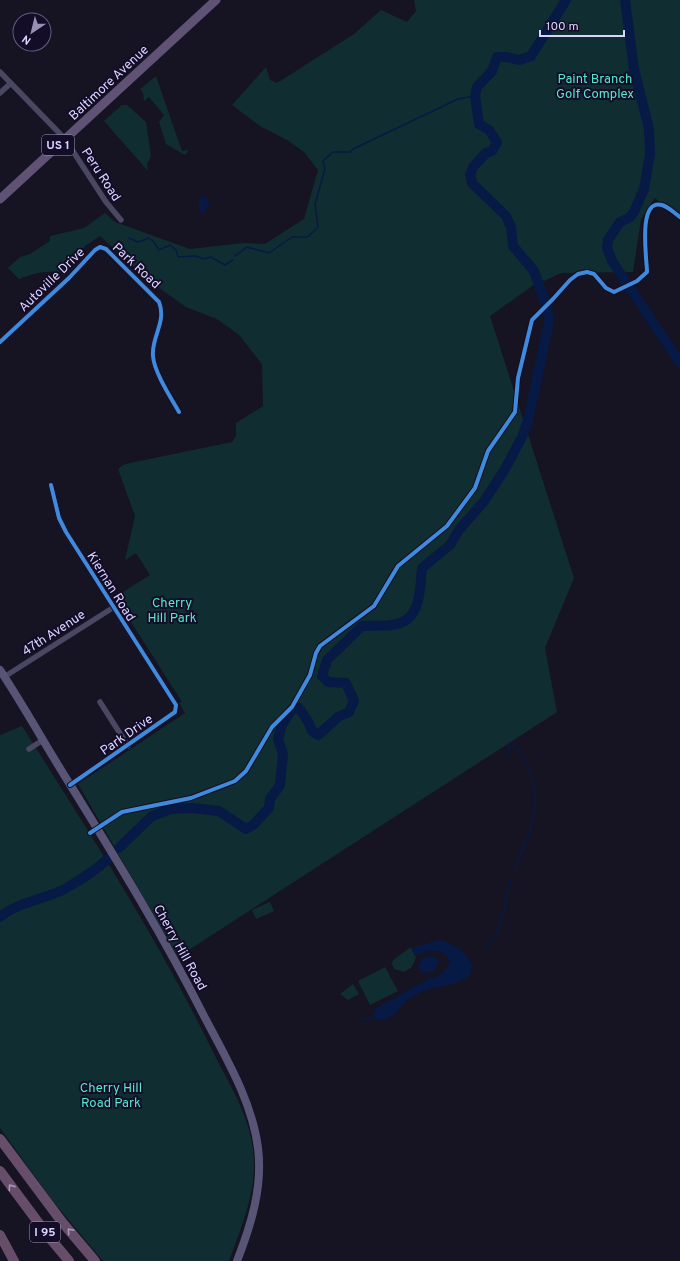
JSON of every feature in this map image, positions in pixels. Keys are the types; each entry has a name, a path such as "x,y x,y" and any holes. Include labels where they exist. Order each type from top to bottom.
{"highway":[{"path":"0,1139 62,1222 95,1261"},
{"name":"I 95","path":"0,1171 49,1237 69,1261"},
{"path":"0,1235 14,1261"}],"main road":[{"name":"Baltimore Avenue","path":"0,199 216,0"},
{"name":"Cherry Hill Road","path":"2,673 158,929 219,1044 249,1112 258,1149 258,1188 245,1238 237,1261"}],"street":[{"name":"Peru Road","path":"0,72 65,139 106,202 121,220"},
{"path":"0,93 11,83"},
{"name":"Autoville Drive","path":"0,342 100,248"},
{"name":"Park Road","path":"100,248 106,250 159,302 162,310 153,357 179,412"},
{"name":"Kiernan Road","path":"51,485 59,518 66,532 168,692"},
{"name":"47th Avenue","path":"2,673 114,607"},
{"name":"Park Drive","path":"70,785 175,712 176,705 168,692"},
{"path":"100,702 128,746"},
{"path":"29,749 43,740"}],"green space":[{"path":"414,0 680,0 680,219 655,198 641,219 633,272 561,273 544,281 542,279 490,316 574,578 545,648 557,712 178,957 78,784 185,713 179,703 182,702 115,597 150,575 136,553 125,560 135,516 118,469 123,465 130,463 232,442 236,436 236,423 263,406 262,364 239,335 217,319 186,307 148,280 100,236 85,246 63,273 41,273 19,279 8,268 20,257 30,254 50,241 50,236 84,228 105,213 115,222 190,249 243,243 265,244 304,219 318,170 304,152 287,140 260,126 232,105 266,67 270,80 277,83 354,34 381,10 407,22 416,11"},
{"path":"156,76 182,151 189,150 185,155 166,144 159,122 164,115 149,97 144,101 143,93 140,89"},
{"path":"122,105 127,105 146,122 151,156 147,164 148,171 104,121"},
{"name":"Cherry Hill Road Park","path":"22,726 122,885 169,967 231,1086 242,1111 251,1137 254,1164 253,1179 248,1207 229,1261 103,1261 52,1200 0,1128 0,735"},
{"path":"270,902 274,911 256,919 252,910"},
{"path":"411,947 416,958 411,968 404,972 394,969 392,964 393,960"},
{"path":"385,967 398,991 370,1005 358,981"},
{"path":"353,984 359,994 348,1000 340,994"}],"water":[{"path":"202,197 207,198 207,202 210,206 204,213 199,212 199,200"},
{"path":"439,940 454,945 467,956 472,966 470,975 450,985 430,989 417,994 406,1002 395,1014 388,1018 373,1018 376,1008 432,977 435,978 446,969 450,962 443,953 439,951 430,951 415,956 411,948"},
{"path":"427,956 437,957 439,962 434,971 427,973 421,972 418,966 423,958"}],"waterway":[{"path":"119,848 152,816 171,809 192,808 219,811 246,829 253,825 269,808 270,799 280,785 283,754 278,739 282,725 292,709 299,708 309,723 312,731 318,735 338,717 349,712 354,701 346,683 328,682 322,676 327,660 362,626 393,625 405,621 411,616 418,602 422,568 450,545 459,530 485,500 505,469 522,437 528,420 549,322 548,311 534,271 513,246 511,227 506,216 472,183 470,175 473,167 486,153 492,151 497,142 489,130 479,124 475,96 477,87 492,71 497,57 507,57 519,60 531,56 566,0"},
{"path":"625,0 634,69 649,129 650,154 644,189 634,212 629,218 620,222 608,240 607,248 612,261 680,363"},
{"path":"235,256 247,247 269,253 292,237 307,237 318,227 315,204 325,169 323,161 333,152 350,152 353,149 458,99 475,96"},
{"path":"129,238 138,242 149,238 154,242 159,250 170,245 176,250 178,257 196,256 204,259 211,257 225,265 233,260"},
{"path":"508,755 509,744 511,743 519,749 533,777 535,791 535,804 530,830 515,869"},
{"path":"0,917 14,908 63,890 99,867 109,858"},
{"path":"485,948 497,933 511,880"},
{"path":"362,1019 373,1018"}],"cycle path":[{"path":"90,833 122,812 191,798 235,781 246,771 272,727 292,707 310,675 316,653 320,646 374,606 398,566 447,526 475,488 488,451 515,412 518,378 532,320 570,280 578,274 587,272 594,274 606,288 614,292 637,281 647,272 645,231 649,211 654,205 662,205 680,217"},
{"path":"0,342 69,278 95,250 100,247 106,249 159,302 161,316 154,342 154,362 163,385 179,412"},
{"path":"51,485 59,518 66,532 176,705 175,712 70,785"}],"park label":[{"name":"Paint Branch Golf Complex","path":"595,86"},
{"name":"Cherry Hill Park","path":"172,610"}]}
